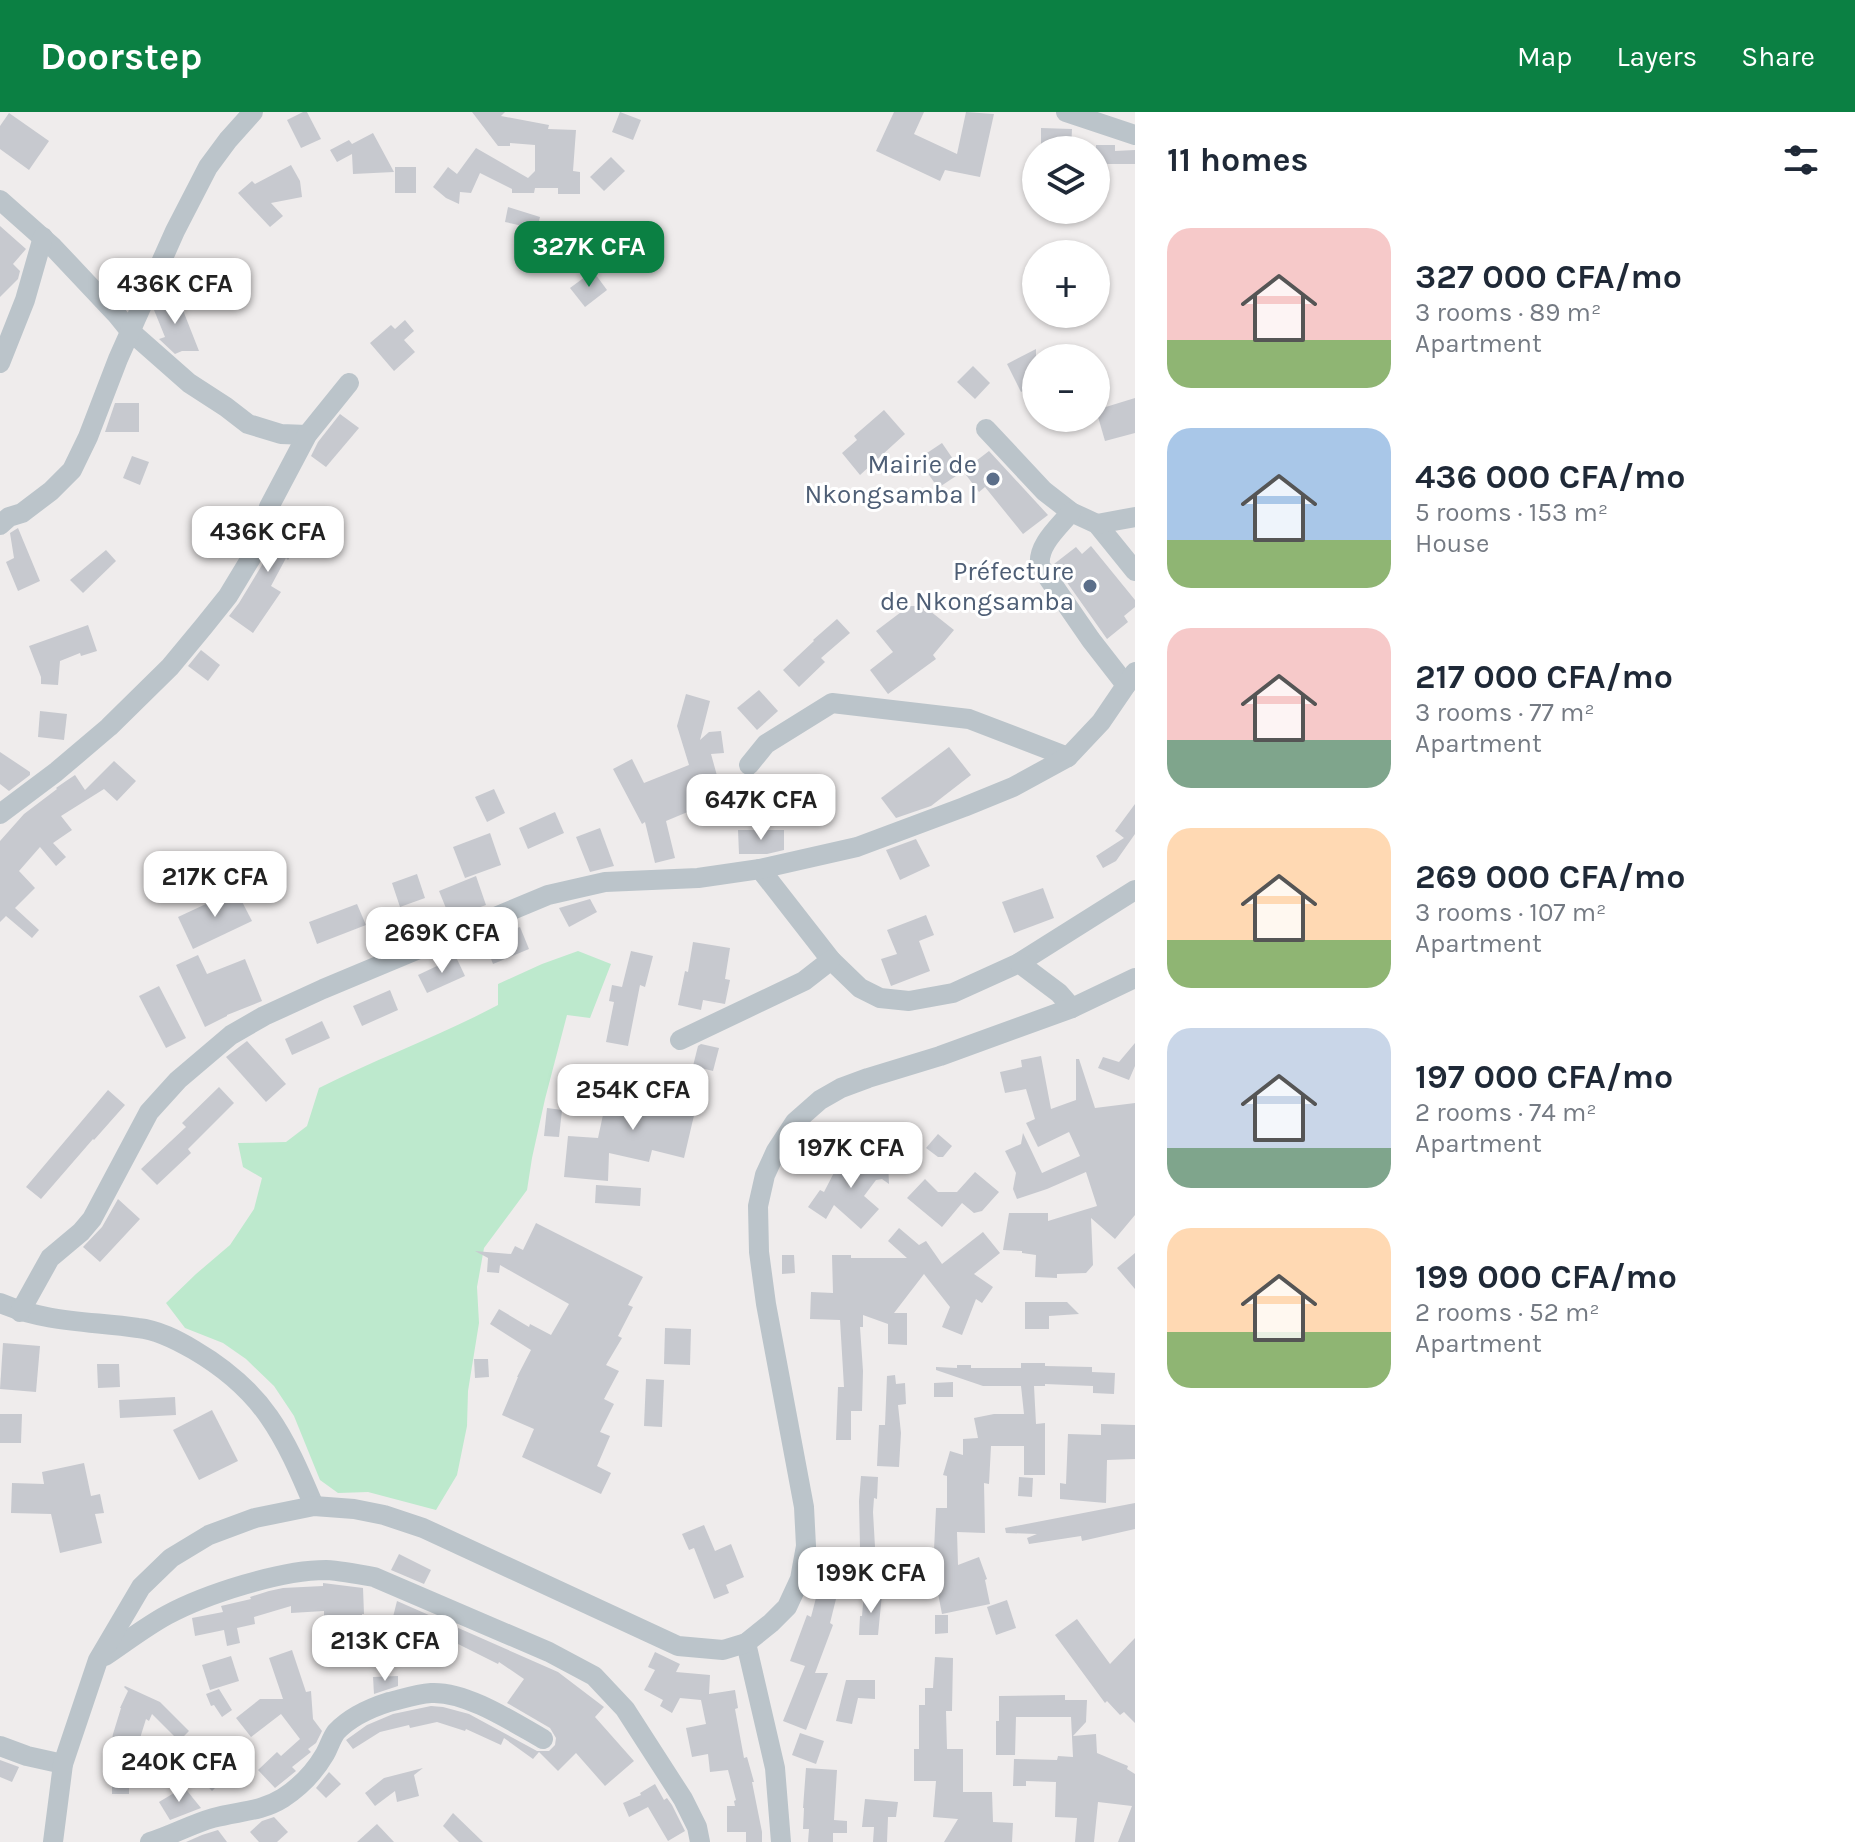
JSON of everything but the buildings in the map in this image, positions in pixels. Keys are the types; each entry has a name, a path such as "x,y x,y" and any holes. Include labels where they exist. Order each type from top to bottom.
{"street":[{"path":"3,516 22,513 72,470 175,231 208,167 253,112"},
{"path":"1066,112 1135,135"},
{"path":"0,200 77,271 130,331 189,383 248,424 281,434 307,435"},
{"path":"0,363 25,300 43,237"},
{"path":"0,814 109,727 170,667 204,626 228,596 251,558 269,507 307,435 349,383"},
{"path":"986,429 1044,491 1071,512 1097,524 1135,571"},
{"path":"20,1312 50,1258 92,1219 149,1112 178,1080 231,1035 264,1016 548,895 605,882 698,878 760,869 857,847 1013,787 1068,757 1101,722 1130,678 1091,640 1040,566 1039,558 1046,542 1071,512"},
{"path":"1097,524 1135,517"},
{"path":"749,765 766,744 832,703 969,719 1068,757"},
{"path":"760,869 831,960 860,988 880,998 909,1001 953,993 1019,963 1135,890"},
{"path":"680,1040 804,981 831,960"},
{"path":"1019,963 1059,993 1072,1008"},
{"path":"53,1842 63,1764 98,1660 141,1587 171,1558 209,1535 255,1518 314,1506 384,1515 423,1528 678,1646 723,1650 746,1643 787,1607 800,1579 806,1546 804,1507 759,1252 758,1206 765,1175 776,1151 795,1122 820,1100 841,1088 1072,1008 1135,978"},
{"path":"0,1303 20,1312 55,1320 140,1328 164,1335 212,1360 267,1412 297,1464 314,1506"},
{"path":"98,1660 170,1613 233,1588 265,1579 322,1570 374,1577 549,1652 594,1676 625,1709 666,1772 697,1827 700,1842"},
{"path":"746,1643 775,1768 781,1842"},
{"path":"150,1842 213,1818 265,1808 281,1799 311,1773 333,1736 353,1718 378,1705 433,1693 463,1699 502,1715 543,1739"},
{"path":"0,1746 63,1764"}],"green space":[{"path":"578,951 611,964 590,1018 567,1015 545,1099 527,1190 484,1248 477,1287 479,1323 468,1391 467,1426 457,1475 436,1510 368,1492 338,1493 320,1480 294,1416 274,1386 246,1359 223,1343 185,1328 166,1303 230,1245 254,1209 262,1178 243,1167 238,1143 286,1142 307,1126 319,1088 498,1005 498,984"}],"place":[{"name":"Mairie de Nkongsamba I","path":"993,479"},
{"name":"Préfecture de Nkongsamba","path":"1090,586"}]}
